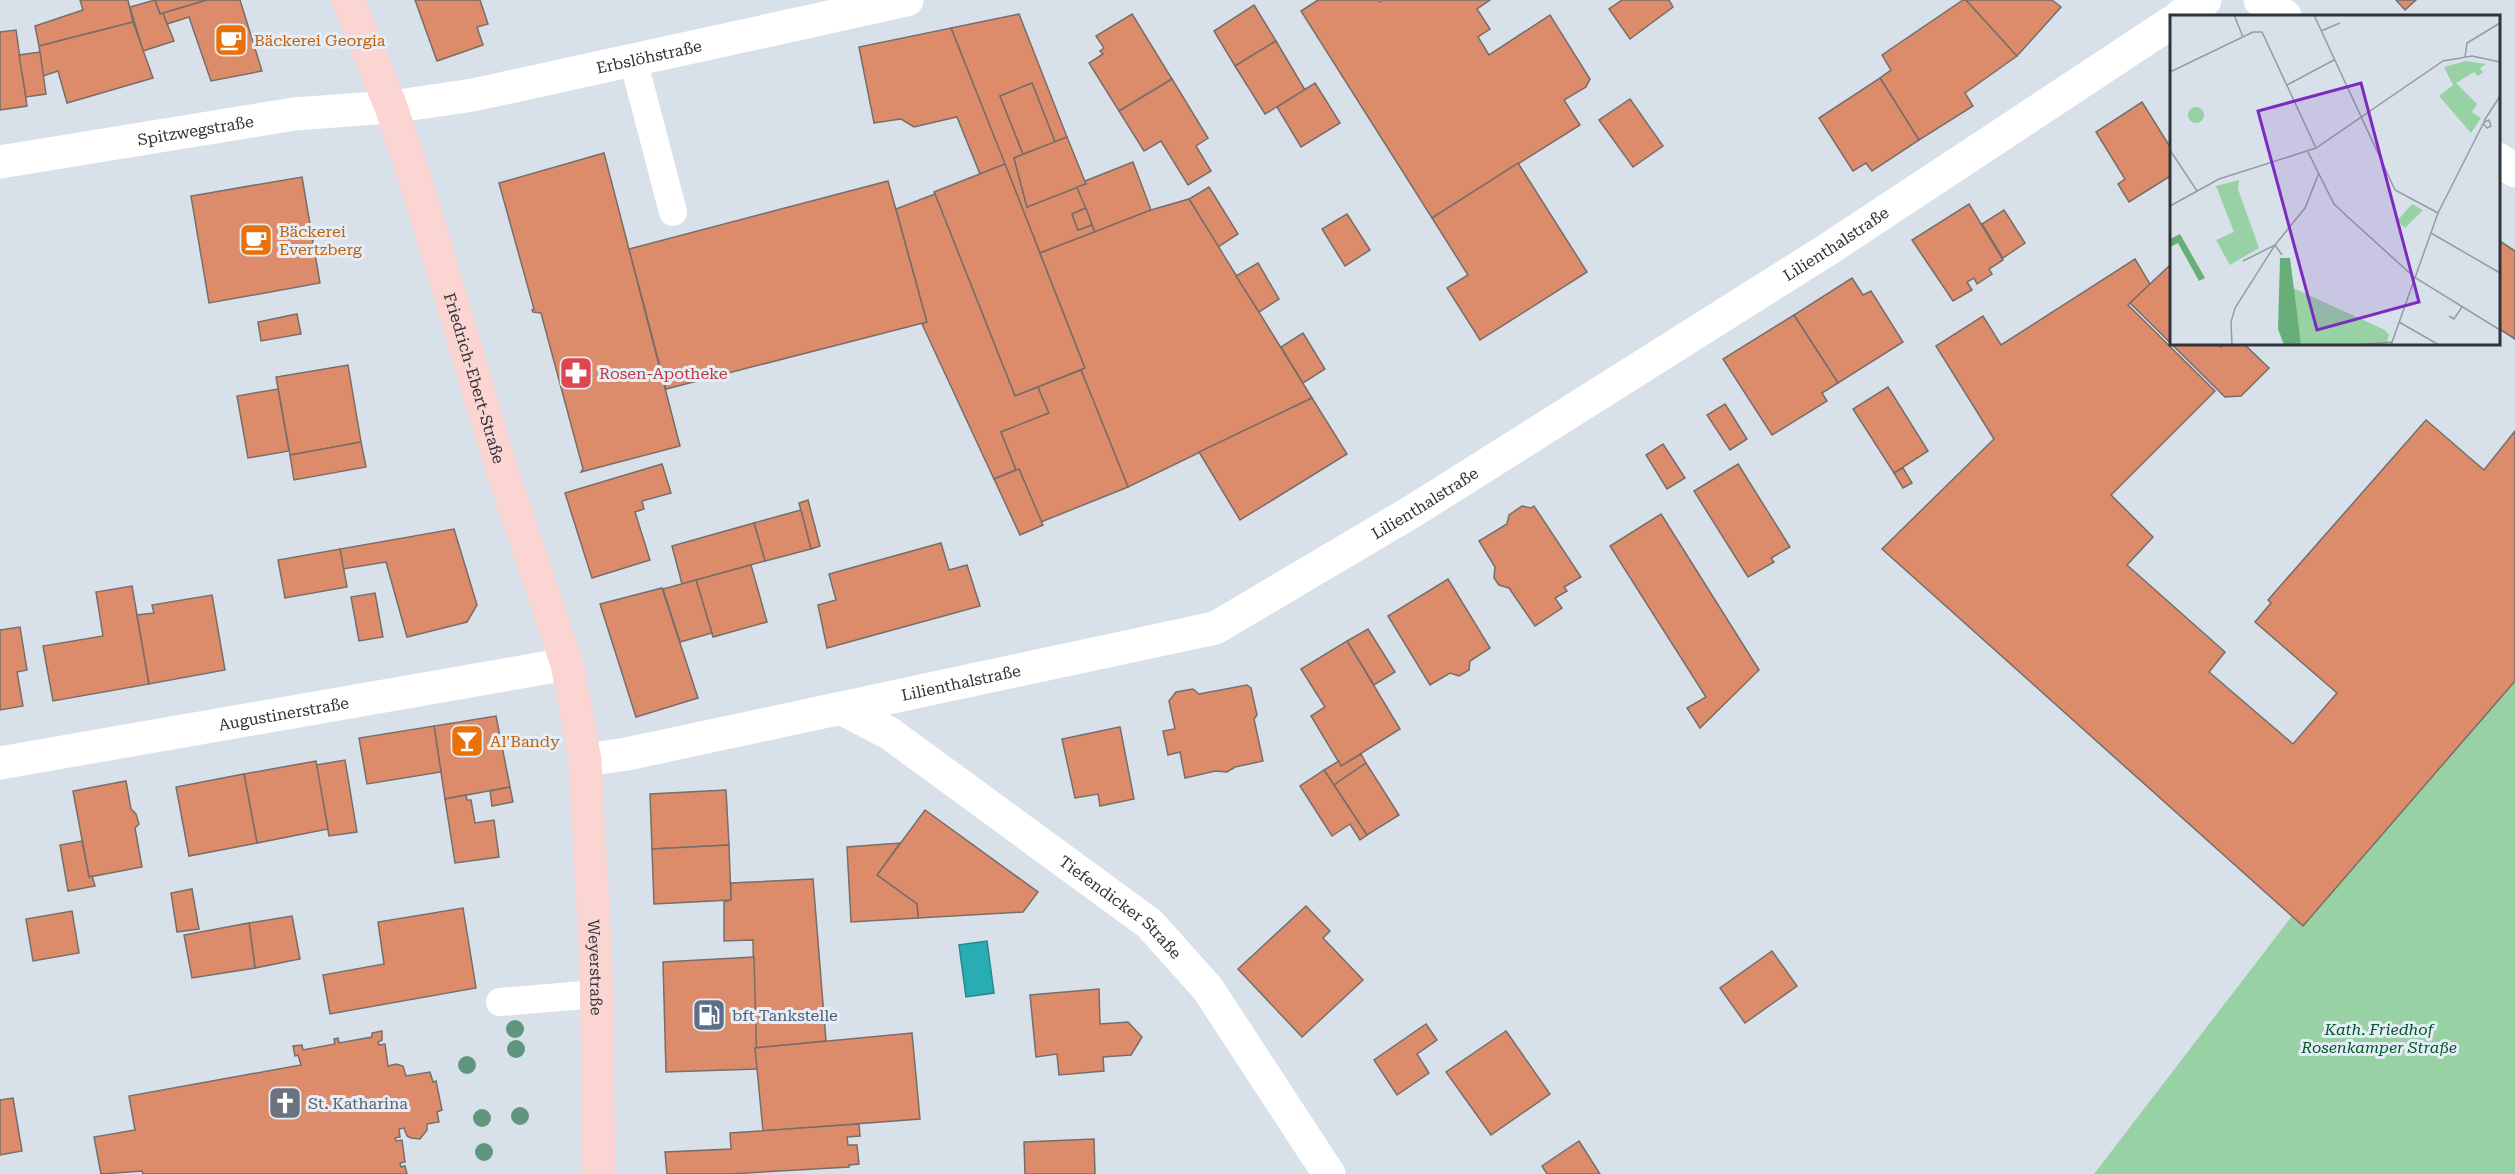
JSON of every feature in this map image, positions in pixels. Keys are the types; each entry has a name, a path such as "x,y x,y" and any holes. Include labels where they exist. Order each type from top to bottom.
{"main road":[{"name":"Friedrich-Ebert-Straße","path":"348,0 391,107 420,194 503,474 567,664 585,760"},
{"name":"Weyerstraße","path":"585,760 596,994 599,1174"}],"street":[{"name":"Erbslöhstraße","path":"391,107 473,95 907,0"},
{"path":"2182,15 2205,0"},
{"path":"2260,0 2283,15"},
{"name":"Lilienthalstraße","path":"585,760 627,754 1215,628 1413,511 1810,261 2170,23"},
{"name":"Spitzwegstraße","path":"0,162 294,114 391,107"},
{"path":"2500,160 2515,171"},
{"name":"Augustinerstraße","path":"0,764 567,664"},
{"name":"Tiefendicker Straße","path":"841,708 889,733 1150,924 1208,988 1329,1174"}],"lane":[{"path":"633,59 673,212"},
{"path":"501,1002 596,994"}],"green space":[{"name":"Kath. Friedhof Rosenkamper Straße","path":"2515,682 2515,1174 2094,1174 2292,916 2303,926"}],"water":[{"path":"987,941 994,993 966,997 959,945"}],"building":[{"path":"80,0 128,0 133,22 39,46 35,26 83,10"},
{"path":"155,0 207,0 160,14"},
{"path":"155,0 174,41 143,51 130,7"},
{"path":"207,0 240,0 262,71 211,81 189,17 167,24 163,13"},
{"path":"415,0 480,0 488,24 477,27 483,45 437,61"},
{"path":"1318,0 1379,0 1380,2 1383,0 1490,0 1477,9 1490,29 1478,37 1489,55 1550,15 1590,79 1586,87 1564,100 1580,125 1432,218 1301,11"},
{"path":"1622,0 1669,0 1673,7 1630,39 1609,9"},
{"path":"1966,0 2017,56 1965,93 1973,106 1919,140 1880,78 1891,70 1882,55"},
{"path":"1966,0 2052,0 2061,7 2017,56"},
{"path":"2396,0 2416,0 2405,10"},
{"path":"1254,5 1276,41 1235,66 1214,31"},
{"path":"1019,14 1067,137 1055,142 1032,83 1000,96 1023,154 1014,158 1027,207 1077,187 1086,208 1072,214 1078,230 1092,225 1095,232 1040,253 951,28"},
{"path":"1132,14 1172,79 1119,111 1089,63 1103,54 1100,51 1104,48 1096,36"},
{"path":"133,22 153,78 67,103 58,71 43,76 39,46"},
{"path":"951,28 1005,164 980,174 957,117 914,127 901,119 874,123 859,47"},
{"path":"16,30 27,106 0,110 0,32"},
{"path":"1276,41 1305,90 1265,114 1235,66"},
{"path":"40,52 46,94 26,97 19,55"},
{"path":"1880,78 1919,140 1872,171 1866,163 1853,171 1819,118"},
{"path":"1172,79 1208,138 1196,146 1211,171 1188,185 1161,141 1144,151 1119,111"},
{"path":"1032,83 1055,142 1023,154 1000,96"},
{"path":"1315,83 1340,123 1301,147 1277,107"},
{"path":"1630,99 1663,146 1633,167 1599,120"},
{"path":"2142,102 2170,147 2170,176 2129,202 2118,184 2125,179 2096,132"},
{"path":"1067,137 1086,184 1027,207 1014,158"},
{"path":"604,153 680,446 581,472 583,469 541,313 532,310 534,309 499,183"},
{"path":"1133,162 1151,210 1095,232 1077,187 1086,184 1085,181"},
{"path":"1518,163 1587,272 1480,340 1447,288 1468,275 1432,218"},
{"path":"1005,164 1085,368 1015,396 934,192"},
{"name":"Bäckerei Evertzberg","path":"302,177 320,283 209,303 191,196"},
{"path":"888,181 927,322 666,389 629,249"},
{"path":"1209,187 1238,234 1218,247 1189,199"},
{"path":"935,194 1015,396 1038,387 1049,413 1001,432 1016,470 994,479 922,324 927,322 896,209"},
{"path":"1189,199 1312,398 1128,487 1081,370 1085,368 1040,253 1151,210"},
{"path":"1969,204 2003,260 1989,269 1992,274 1977,284 1974,278 1967,282 1972,290 1953,301 1912,240"},
{"path":"1086,208 1092,225 1078,230 1072,214"},
{"path":"2004,210 2025,243 2003,258 1982,224"},
{"path":"1347,214 1370,250 1345,266 1322,229"},
{"path":"2500,241 2515,251 2515,339 2500,329"},
{"path":"2135,259 2150,284 2128,305 2215,391 2111,495 2153,537 2127,565 2225,652 2209,672 2293,744 2337,693 2255,622 2271,603 2268,600 2426,420 2484,470 2515,431 2515,681 2303,926 1882,549 1994,439 1936,346 1983,316 2001,345"},
{"path":"1258,263 1279,299 1259,312 1236,276"},
{"path":"2170,265 2170,343 2130,303"},
{"path":"1852,278 1863,295 1871,291 1903,342 1838,383 1794,315"},
{"path":"297,314 301,334 261,341 258,322"},
{"path":"1794,315 1838,383 1822,393 1827,401 1772,435 1723,359"},
{"path":"1303,333 1325,369 1303,383 1281,347"},
{"path":"2172,345 2218,345 2221,347 2223,345 2245,345 2269,368 2241,396 2225,397"},
{"path":"348,365 361,442 290,455 276,377"},
{"path":"1081,370 1128,487 1041,522 1001,432 1049,413 1038,387"},
{"path":"1888,387 1928,451 1894,473 1853,409"},
{"path":"278,389 289,451 248,458 237,396"},
{"path":"1312,398 1347,454 1240,520 1199,452"},
{"path":"1725,404 1747,439 1730,450 1707,415"},
{"path":"361,442 366,467 294,480 290,455"},
{"path":"1663,444 1685,478 1667,489 1646,455"},
{"path":"662,464 671,493 642,501 644,509 635,512 650,560 592,578 565,493"},
{"path":"1738,464 1790,547 1771,558 1774,562 1748,577 1694,491"},
{"path":"1903,468 1912,483 1903,488 1894,473"},
{"path":"1019,469 1043,525 1020,535 994,479"},
{"path":"808,500 820,546 811,549 799,503"},
{"path":"1522,506 1531,508 1534,506 1581,577 1564,587 1567,591 1555,598 1562,608 1535,626 1509,588 1499,585 1494,578 1495,567 1479,541 1507,524 1509,515"},
{"path":"801,510 811,549 765,561 754,523"},
{"path":"1661,514 1759,670 1700,728 1687,708 1706,697 1610,546"},
{"path":"754,523 765,561 682,584 672,546"},
{"path":"454,529 477,605 467,622 407,637 386,562 343,569 340,549"},
{"path":"941,543 949,570 967,565 980,606 827,648 818,605 836,600 829,574"},
{"path":"340,549 347,587 285,598 278,560"},
{"path":"751,565 767,622 713,637 696,580"},
{"path":"1448,579 1490,648 1470,661 1469,670 1459,676 1450,673 1430,685 1388,616"},
{"path":"696,580 712,633 680,642 663,589"},
{"path":"132,586 149,684 53,701 43,646 103,636 96,592"},
{"path":"662,588 698,698 636,717 600,604"},
{"path":"375,593 383,637 359,641 351,597"},
{"path":"212,595 225,670 149,684 137,615 154,613 152,605"},
{"path":"20,627 27,670 17,672 23,706 0,710 0,630"},
{"path":"1368,629 1395,672 1374,685 1347,641"},
{"path":"1347,641 1400,729 1341,766 1311,716 1325,707 1301,669"},
{"path":"1247,685 1251,688 1257,715 1254,719 1263,761 1235,767 1227,772 1215,771 1185,778 1180,752 1168,755 1163,731 1175,729 1169,701 1176,692 1193,689 1199,694"},
{"path":"496,716 510,787 445,799 434,726"},
{"path":"434,726 441,772 367,784 359,738"},
{"path":"1120,727 1134,799 1100,806 1098,794 1075,798 1062,739"},
{"path":"1361,754 1366,763 1334,785 1324,770 1339,761 1341,766"},
{"path":"345,760 357,832 329,836 316,765"},
{"path":"316,761 328,829 257,843 244,774"},
{"path":"1366,763 1399,815 1367,835 1334,785"},
{"path":"1324,770 1367,835 1360,840 1350,824 1332,836 1300,786"},
{"path":"244,774 257,843 189,856 176,787"},
{"path":"126,781 131,809 136,814 139,824 135,828 142,867 89,877 73,791"},
{"path":"510,787 513,802 492,806 490,791"},
{"path":"726,790 729,845 652,849 650,794"},
{"path":"466,795 467,800 471,800 475,823 494,820 499,857 455,863 445,799"},
{"path":"925,810 1038,892 1023,912 918,918 917,904 877,875"},
{"path":"82,841 89,877 92,876 95,886 68,891 60,845"},
{"path":"900,843 877,875 917,904 918,918 851,922 847,847"},
{"path":"729,845 731,900 654,904 652,849"},
{"path":"813,879 826,1041 755,1048 753,940 724,941 724,902 731,900 731,883"},
{"path":"192,889 199,929 177,932 171,893"},
{"path":"1306,906 1330,931 1323,938 1363,980 1302,1037 1238,969"},
{"path":"463,908 476,988 330,1014 323,975 384,964 378,922"},
{"path":"72,911 79,953 33,961 26,919"},
{"path":"292,916 300,959 255,968 249,923"},
{"path":"249,923 255,968 192,978 184,935"},
{"path":"1772,951 1797,986 1745,1023 1720,988"},
{"path":"754,957 757,1069 666,1072 663,962"},
{"path":"1099,989 1100,1024 1128,1022 1142,1037 1131,1055 1103,1057 1104,1071 1059,1075 1057,1054 1036,1057 1030,995"},
{"path":"1426,1024 1437,1040 1417,1054 1429,1073 1397,1095 1374,1060"},
{"name":"St. Katharina","path":"382,1031 382,1040 378,1042 379,1045 385,1044 388,1066 396,1064 403,1066 406,1076 430,1072 433,1082 436,1081 442,1110 437,1112 439,1122 427,1124 427,1130 420,1139 407,1136 404,1128 399,1129 400,1137 395,1138 396,1141 402,1140 405,1162 400,1163 401,1167 405,1166 407,1174 143,1174 142,1171 101,1174 94,1137 135,1130 129,1096 301,1065 298,1055 295,1056 293,1046 302,1045 303,1050 335,1044 334,1039 338,1038 339,1043 372,1037 372,1033"},
{"path":"1506,1031 1550,1094 1491,1135 1446,1072"},
{"path":"912,1033 920,1119 763,1131 755,1048"},
{"path":"13,1098 22,1151 0,1155 0,1100"},
{"path":"859,1124 860,1136 847,1137 848,1145 857,1145 859,1164 849,1165 849,1167 729,1174 667,1174 665,1152 731,1149 730,1133"},
{"path":"1094,1139 1095,1174 1025,1174 1024,1142"},
{"path":"1579,1141 1600,1174 1547,1174 1542,1166"}],"place":[{"name":"Bäckerei Georgia","path":"231,40"},
{"name":"Bäckerei Evertzberg","path":"256,240"},
{"name":"Rosen-Apotheke","path":"576,373"},
{"name":"Al'Bandy","path":"467,741"},
{"name":"bft Tankstelle","path":"709,1015"},
{"name":"St. Katharina","path":"285,1103"}]}
